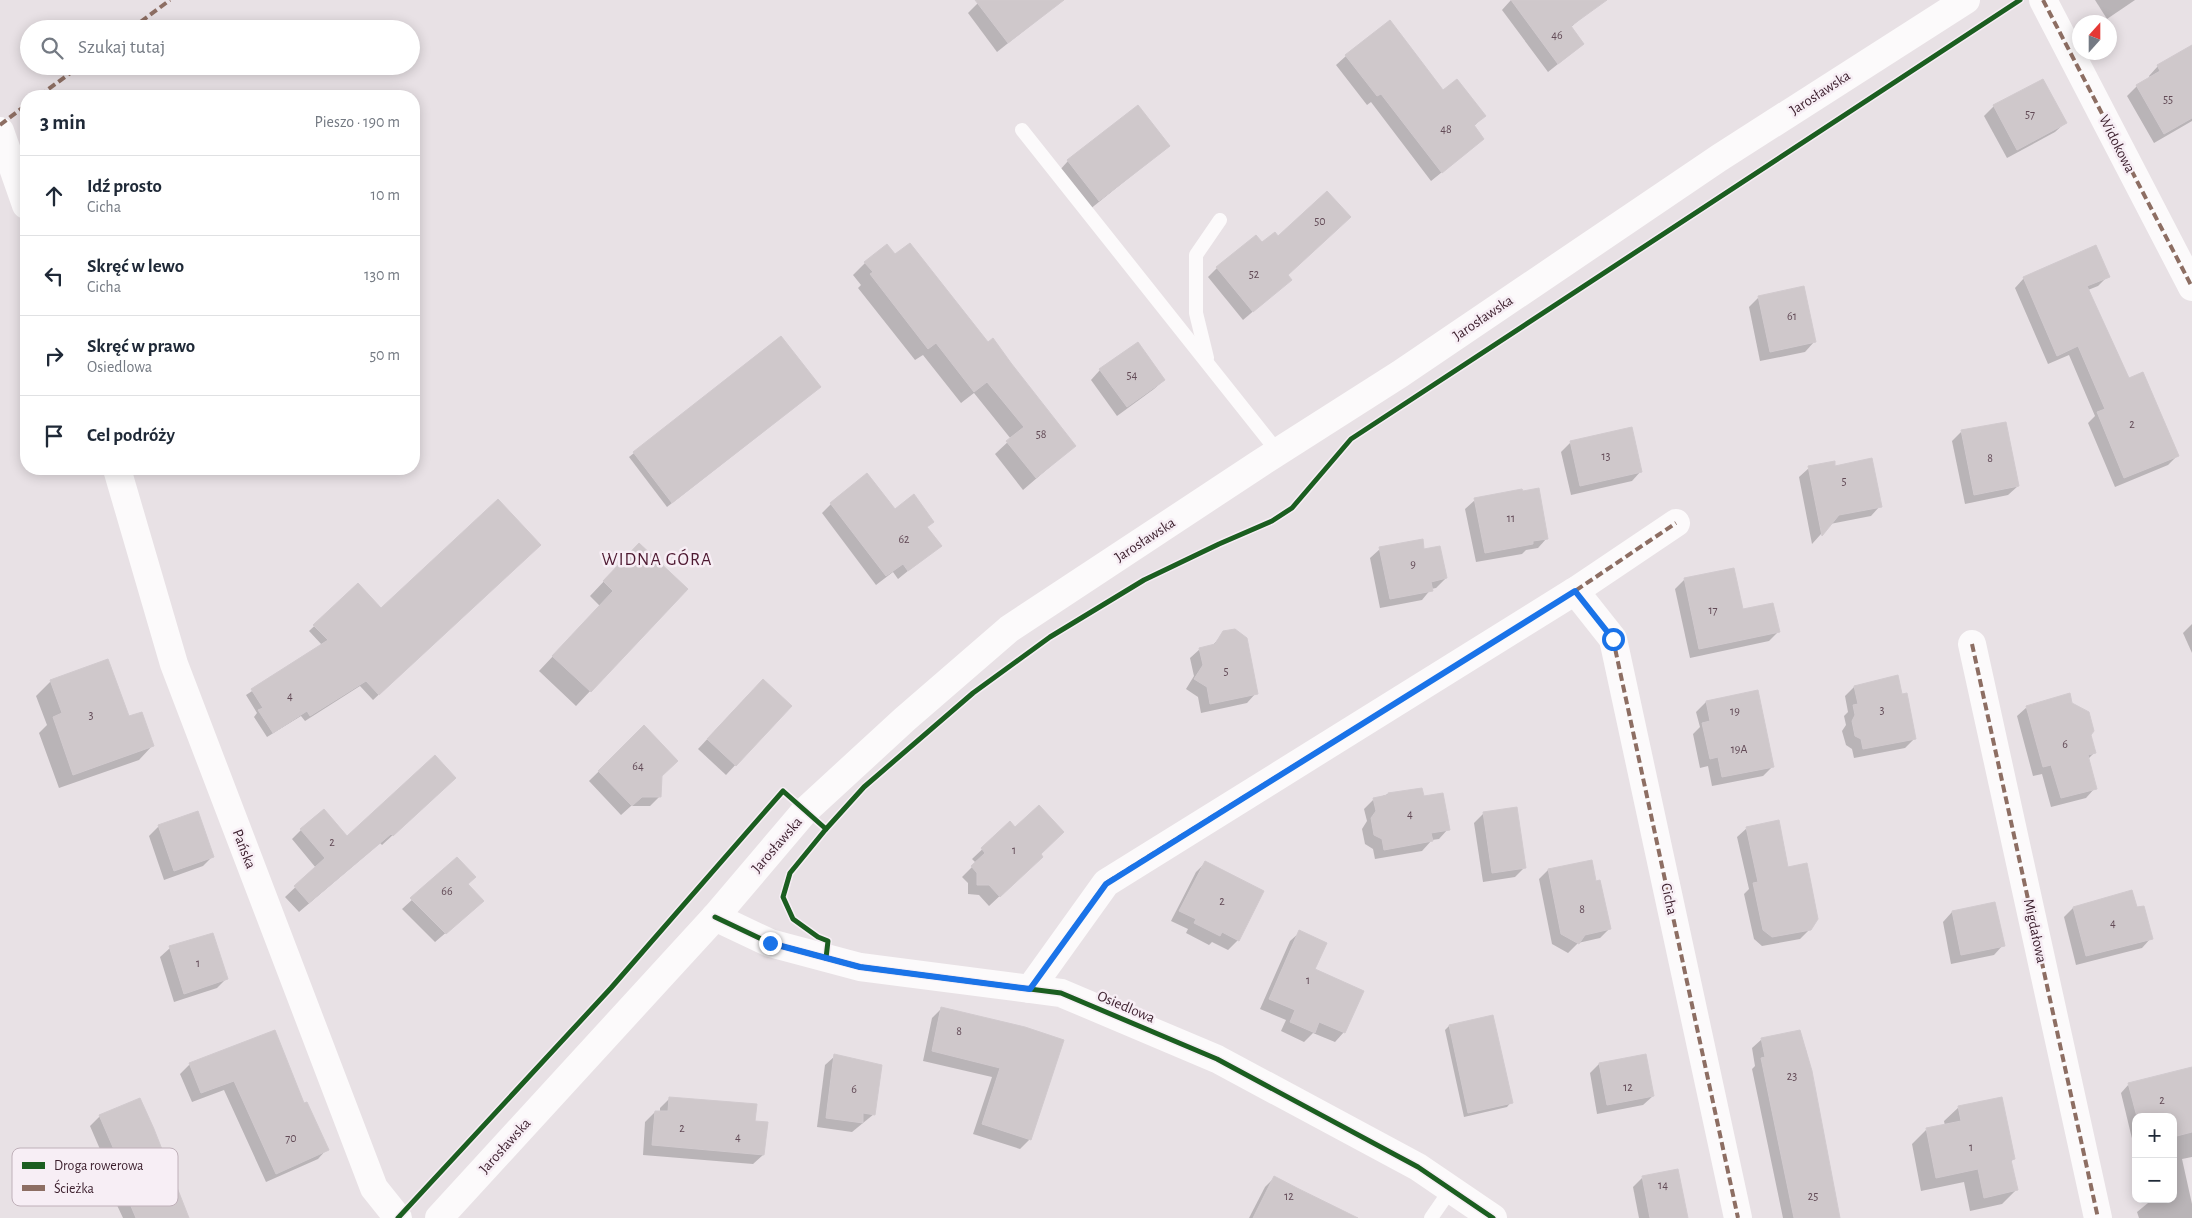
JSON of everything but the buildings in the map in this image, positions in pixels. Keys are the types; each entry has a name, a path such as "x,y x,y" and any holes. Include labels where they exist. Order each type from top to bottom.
{"street":[{"name":"Jarosławska","path":"439,1218 715,917 806,811 905,719 1009,629 1400,374 1719,158 1966,0"},
{"name":"Widokowa","path":"2043,0 2192,287"},
{"path":"0,131 20,189"},
{"name":"Pańska","path":"119,475 174,664 374,1188 398,1218"},
{"path":"1030,989 1106,884 1575,591 1676,523"},
{"name":"Cicha","path":"1575,591 1613,639 1738,1218"},
{"name":"Migdałowa","path":"1972,644 2098,1218"},
{"name":"Osiedlowa","path":"715,917 770,943 860,967 1061,993 1217,1059 1418,1167 1493,1218"}],"lane":[{"path":"1022,130 1278,452"},
{"path":"1209,364 1196,313 1196,255 1220,220"},
{"path":"1431,1218 1451,1189"}],"marked path":[{"path":"143,20 170,0"},
{"path":"2043,0 2192,287"},
{"path":"47,90 68,75"},
{"path":"0,125 20,110"},
{"path":"1030,989 1106,883 1575,591 1676,523"},
{"path":"1575,591 1613,639 1738,1218"},
{"path":"1972,644 2098,1218"}],"cycle path":[{"path":"398,1218 611,988 783,791 826,829 864,787 973,693 1050,637 1144,580 1272,521 1292,508 1351,439 2020,0"},
{"path":"826,829 790,873 783,897 793,919 818,937 828,941 826,958"},
{"path":"715,917 770,943 860,967 1061,993 1217,1059 1418,1167 1493,1218"}],"district":[{"name":"WIDNA GÓRA","path":"657,560"}],"route":[{"path":"770,943 860,967 1030,989 1106,884 1575,591 1613,639"}]}
